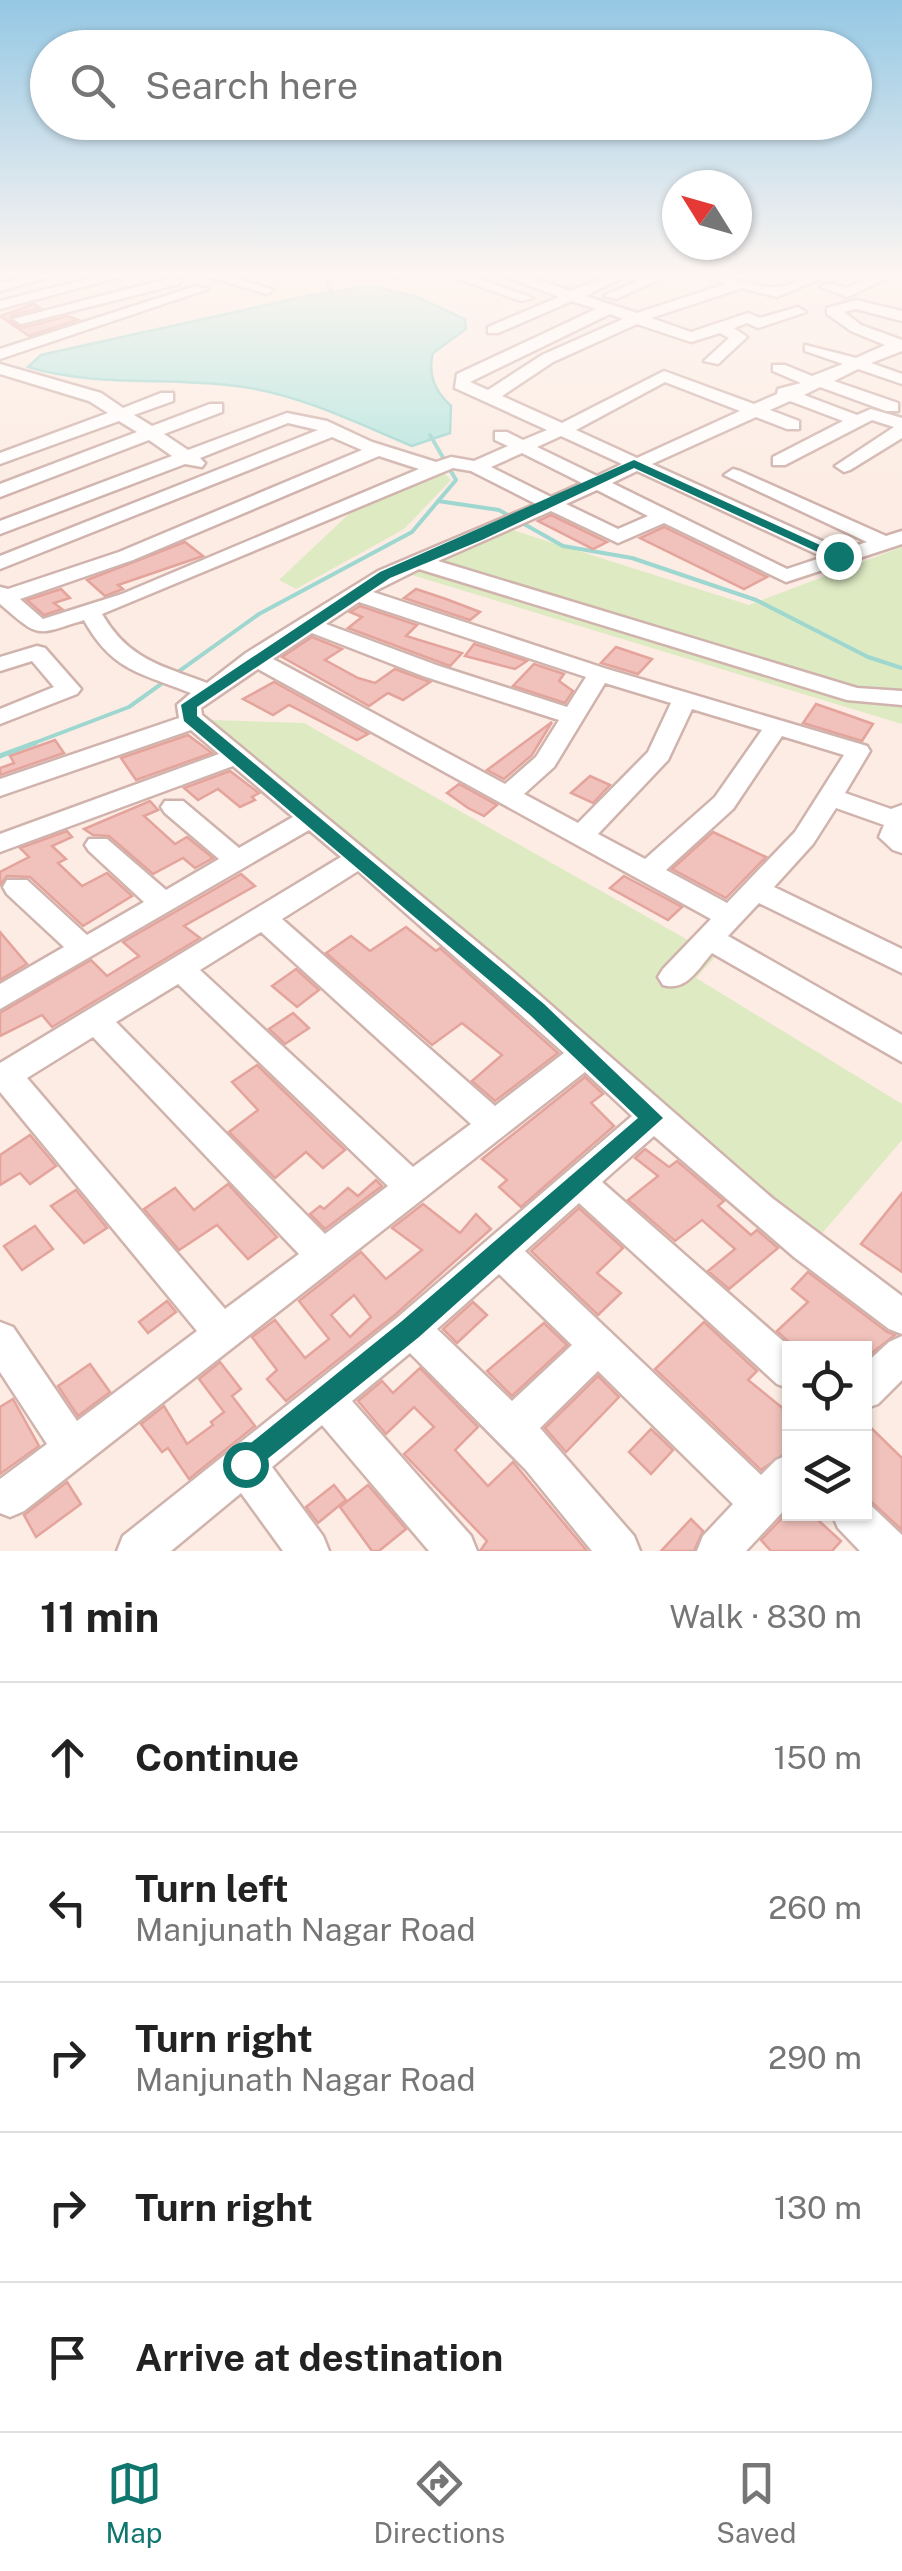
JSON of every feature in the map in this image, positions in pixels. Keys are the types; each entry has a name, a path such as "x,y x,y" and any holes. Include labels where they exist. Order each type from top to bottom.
{"street":[{"path":"0,354 26,345"},
{"path":"520,345 461,380 461,384 838,556"},
{"path":"490,397 530,366 575,345"},
{"path":"712,360 729,345"},
{"path":"899,345 784,393 416,561 354,593 202,691 189,705 194,721 537,1010 652,1118 858,1287 902,1317"},
{"path":"810,348 902,379"},
{"path":"780,368 892,407"},
{"path":"0,370 77,390 123,414 252,502"},
{"path":"476,466 564,430 664,376 793,425"},
{"path":"784,393 858,421"},
{"path":"0,459 167,397"},
{"path":"0,492 216,408"},
{"path":"779,460 871,414 902,427"},
{"path":"0,528 287,418 334,430 378,450 436,468"},
{"path":"844,466 902,427"},
{"path":"0,563 334,430"},
{"path":"500,436 786,576 892,539"},
{"path":"822,436 866,452"},
{"path":"6,605 378,450"},
{"path":"6,605 37,627 90,612 450,462 476,466 620,537 662,518"},
{"path":"733,475 892,539"},
{"path":"767,524 805,506"},
{"path":"416,561 820,685 855,694 902,698"},
{"path":"354,593 599,674 686,697 858,752 804,838 673,978"},
{"path":"90,612 113,647 152,673 202,691"},
{"path":"307,624 431,671 572,716"},
{"path":"0,664 37,653 69,688 0,716"},
{"path":"254,658 649,872 721,928 902,1050"},
{"path":"508,795 545,762 599,674"},
{"path":"582,834 659,755 686,697"},
{"path":"0,788 194,721"},
{"path":"649,872 724,802 778,726"},
{"path":"0,842 174,782 236,756"},
{"path":"830,797 901,826"},
{"path":"174,806 234,858"},
{"path":"0,998 234,858 308,820"},
{"path":"98,845 161,901"},
{"path":"222,1333 3,1077 356,860"},
{"path":"17,887 83,948"},
{"path":"757,890 902,962"},
{"path":"261,916 492,1123"},
{"path":"180,968 410,1186"},
{"path":"95,1020 322,1255"},
{"path":"10,1497 584,1054"},
{"path":"138,1551 411,1329 652,1118"},
{"path":"578,1181 782,1364"},
{"path":"501,1252 598,1345 776,1489 730,1547"},
{"path":"411,1329 512,1428 619,1551"},
{"path":"0,1339 72,1448"},
{"path":"512,1428 598,1345"},
{"path":"872,1382 902,1354"},
{"path":"324,1398 456,1551"},
{"path":"245,1464 308,1551"},
{"path":"859,1521 889,1551"}],"green space":[{"path":"441,470 451,480 404,529 296,589 279,580 350,513"},
{"path":"509,529 749,605 902,547 902,724 412,575"},
{"path":"210,720 304,723 716,956 696,978 902,1104 902,1140 818,1238"}],"water":[{"path":"84,345 443,345 433,353 431,369 434,383 451,406 450,433 412,446 330,411 266,391 217,384 108,380 28,367 41,355"}],"building":[{"path":"551,515 607,542 593,549 538,521"},
{"path":"664,527 767,577 744,589 640,538"},
{"path":"185,542 203,556 118,585 123,589 105,596 87,580"},
{"path":"61,589 70,598 54,603 62,609 44,615 27,600"},
{"path":"416,589 480,612 470,620 404,598"},
{"path":"360,606 417,625 406,636 462,653 450,666 348,628 362,617 350,612"},
{"path":"312,637 342,649 325,660 358,678 375,683 395,669 430,682 403,700 388,693 369,706 282,657"},
{"path":"474,644 527,661 515,669 465,656"},
{"path":"616,647 652,659 638,674 601,663"},
{"path":"534,664 564,674 559,681 573,691 565,703 513,686"},
{"path":"274,682 368,734 357,740 289,705 273,715 243,699"},
{"path":"816,704 873,724 862,741 803,723"},
{"path":"552,722 532,755 504,779 487,770"},
{"path":"188,735 212,753 136,780 121,758"},
{"path":"55,740 64,753 0,775 0,768 14,763 10,756"},
{"path":"230,771 259,793 252,797 255,800 240,807 218,789 198,800 184,788"},
{"path":"590,776 610,785 593,803 571,793"},
{"path":"459,784 497,805 484,816 468,808 447,793"},
{"path":"150,801 158,810 144,816 175,844 187,837 213,858 195,868 183,858 153,874 109,836 93,835 84,829"},
{"path":"67,831 72,837 52,846 66,859 58,863 82,886 107,873 132,896 83,926 30,877 7,876 0,885 0,872 29,857 20,848"},
{"path":"713,832 766,857 726,898 672,869"},
{"path":"241,874 255,886 184,926 200,938 52,1027 42,1015 0,1036 0,1013 91,960 107,976 139,956 123,942"},
{"path":"624,876 682,907 668,920 610,888"},
{"path":"406,927 436,951 440,948 558,1053 495,1101 472,1081 502,1055 462,1023 432,1045 326,953 351,936 370,951"},
{"path":"0,932 27,964 0,980"},
{"path":"296,969 319,990 297,1007 272,986"},
{"path":"293,1013 309,1028 285,1044 269,1029"},
{"path":"257,1065 345,1150 323,1168 306,1152 275,1178 229,1132 258,1110 232,1082"},
{"path":"585,1077 603,1094 591,1103 614,1126 521,1207 499,1187 507,1180 482,1159"},
{"path":"30,1135 56,1166 30,1184 20,1173 0,1185 0,1155"},
{"path":"645,1149 669,1167 677,1161 724,1201 718,1206 751,1235 757,1230 778,1248 729,1289 708,1271 735,1249 702,1220 675,1241 628,1200 658,1176 635,1158"},
{"path":"376,1180 382,1186 325,1229 310,1214 320,1206 324,1209 348,1188 358,1196"},
{"path":"228,1184 277,1237 248,1259 217,1225 179,1250 144,1209 175,1188 194,1210"},
{"path":"76,1190 107,1228 84,1243 51,1206"},
{"path":"902,1193 902,1272 861,1244"},
{"path":"423,1204 460,1233 476,1214 491,1229 396,1314 286,1401 267,1379 277,1370 252,1337 275,1320 305,1358 329,1339 299,1301 361,1252 386,1279 422,1250 392,1228","holes":["354,1295 371,1317 350,1337 331,1315"]},
{"path":"579,1208 623,1248 597,1273 621,1293 598,1315 531,1251"},
{"path":"35,1226 53,1249 22,1270 4,1246"},
{"path":"808,1272 895,1335 872,1353 872,1341 788,1341 777,1331 808,1302 792,1289"},
{"path":"167,1301 176,1312 148,1333 139,1322"},
{"path":"473,1302 487,1315 457,1343 443,1329"},
{"path":"704,1322 757,1371 748,1380 782,1408 782,1456 761,1470 655,1369"},
{"path":"544,1323 567,1345 512,1396 487,1371"},
{"path":"220,1362 241,1389 232,1396 255,1426 189,1479 168,1448 162,1452 141,1424 164,1406 187,1444 213,1425 211,1422 224,1412 199,1379"},
{"path":"90,1364 110,1392 78,1416 58,1386"},
{"path":"420,1368 478,1427 455,1450 488,1486 513,1462 587,1551 480,1551 487,1541 404,1454 434,1427 414,1407 386,1434 358,1401 382,1381 393,1393"},
{"path":"598,1376 619,1397 566,1452 545,1428"},
{"path":"13,1399 39,1446 0,1474 0,1407"},
{"path":"651,1429 673,1450 651,1474 629,1452"},
{"path":"872,1429 902,1458 902,1530 872,1502"},
{"path":"67,1482 81,1504 36,1537 24,1515"},
{"path":"334,1485 346,1500 318,1523 306,1507"},
{"path":"368,1485 406,1529 379,1551 372,1551 340,1507"},
{"path":"782,1518 819,1521 841,1541 832,1551 771,1551 761,1540"},
{"path":"691,1519 703,1531 694,1551 661,1551"}],"waterway":[{"path":"430,435 456,480 438,501"},
{"path":"29,745 129,707 259,614 412,532 438,501"},
{"path":"438,501 499,510 563,546 632,558 756,600 868,657 902,668"},
{"path":"0,756 35,743"}],"route":[{"path":"245,1464 411,1329 652,1118 537,1010 190,718 189,705 254,658 385,575 477,538 499,524 634,464 838,556"}]}
